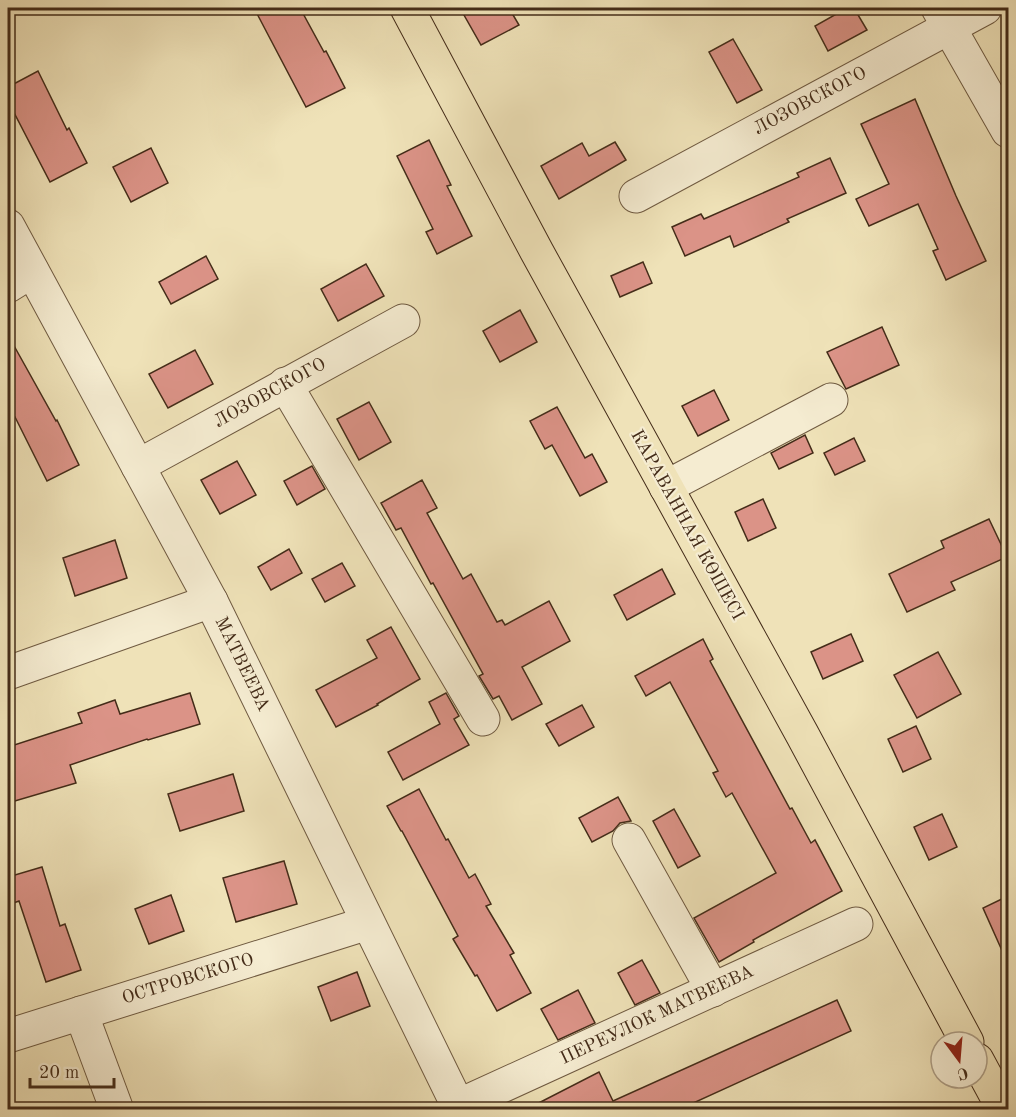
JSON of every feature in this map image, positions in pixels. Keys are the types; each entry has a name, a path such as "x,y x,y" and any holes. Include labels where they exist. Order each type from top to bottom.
{"main road":[{"name":"КАРАВАННАЯ КӨШЕСІ","path":"407,8 532,242 808,744 961,1030"},
{"path":"989,1082 1004,1110"}],"street":[{"name":"ЛОЗОВСКОГО","path":"636,196 943,17 985,8"},
{"path":"943,17 1008,131"},
{"name":"МАТВЕЕВА","path":"8,226 20,278 138,466 211,601 459,1108"},
{"name":"ЛОЗОВСКОГО","path":"138,466 403,321"},
{"path":"285,384 483,719"},
{"path":"666,487 831,400"},
{"path":"8,673 211,601"},
{"path":"629,840 713,990"},
{"name":"ОСТРОВСКОГО","path":"8,1036 368,923"},
{"name":"ПЕРЕУЛОК МАТВЕЕВА","path":"459,1108 856,924"},
{"path":"81,1013 117,1110"}],"building":[{"path":"254,8 300,8 345,88 306,107"},
{"path":"460,8 509,8 519,25 481,45"},
{"path":"847,8 854,8 867,30 828,51 815,26"},
{"path":"733,39 762,90 737,103 709,52"},
{"path":"38,71 67,130 69,128 87,163 50,182 8,101 8,87"},
{"path":"915,99 986,261 946,280 933,251 938,249 918,204 869,226 856,199 889,184 861,124"},
{"path":"429,140 451,185 447,186 472,236 437,254 426,232 433,229 397,156"},
{"path":"615,142 626,160 559,199 541,166 582,143 589,156"},
{"path":"151,148 168,183 131,202 113,167"},
{"path":"830,158 846,193 787,219 789,222 734,247 730,236 685,256 672,227 701,214 704,219 799,177 797,173"},
{"path":"206,256 218,279 171,304 159,282"},
{"path":"643,262 652,283 620,297 611,276"},
{"path":"366,264 384,296 338,321 321,289"},
{"path":"520,310 537,342 500,362 483,331"},
{"path":"882,327 899,365 846,389 827,352"},
{"path":"8,335 57,420 79,465 47,481 15,417 8,421"},
{"path":"195,350 213,384 168,408 149,374"},
{"path":"714,390 729,420 698,436 682,406"},
{"path":"369,402 391,442 359,460 337,419"},
{"path":"557,407 585,458 592,454 607,482 580,496 552,445 545,449 530,421"},
{"path":"805,435 813,453 779,469 771,453"},
{"path":"854,438 865,461 835,475 824,453"},
{"path":"237,461 256,495 220,514 201,480"},
{"path":"312,466 325,489 297,505 284,481"},
{"path":"422,480 437,508 427,513 463,579 471,574 497,622 502,620 505,625 549,601 570,641 522,667 542,704 512,720 499,696 493,699 479,676 483,674 433,583 431,584 401,528 396,530 381,503"},
{"path":"763,499 776,528 748,541 735,512"},
{"path":"989,519 1007,557 951,582 955,590 907,612 889,574 944,548 941,541"},
{"path":"115,540 127,578 75,596 63,558"},
{"path":"289,549 302,573 271,590 258,567"},
{"path":"342,563 355,586 325,602 312,579"},
{"path":"662,569 675,594 627,620 614,595"},
{"path":"391,627 420,679 336,727 316,690 377,658 367,640"},
{"path":"851,634 863,661 823,679 811,652"},
{"path":"703,639 713,659 710,661 790,809 792,808 811,843 815,840 842,891 753,940 754,942 719,962 694,918 776,873 732,793 726,797 713,773 718,771 670,682 646,696 635,676"},
{"path":"938,652 961,694 917,718 894,675"},
{"path":"190,693 200,724 70,765 76,783 8,803 8,747 82,723 78,713 115,700 120,714"},
{"path":"446,693 459,716 454,719 469,745 403,780 388,752 440,724 429,702"},
{"path":"582,705 594,727 559,746 546,724"},
{"path":"916,726 931,759 903,772 888,739"},
{"path":"233,774 244,811 180,831 168,794"},
{"path":"419,789 469,878 475,874 491,904 486,906 514,953 510,955 531,993 497,1011 453,939 458,936 387,806"},
{"path":"618,797 631,821 620,823 613,831 592,842 579,818"},
{"path":"674,809 700,856 678,868 653,821"},
{"path":"942,814 957,847 929,860 914,827"},
{"path":"284,861 297,904 236,922 223,878"},
{"path":"42,867 60,926 65,924 81,970 46,982 19,901 8,905 8,877"},
{"path":"171,895 184,931 149,944 135,909"},
{"path":"1008,896 1008,964 983,908"},
{"path":"642,960 660,993 635,1005 618,973"},
{"path":"357,972 370,1006 331,1021 318,987"},
{"path":"578,990 595,1023 558,1040 541,1009"},
{"path":"837,1000 851,1031 678,1110 525,1110 599,1072 613,1101"}]}
